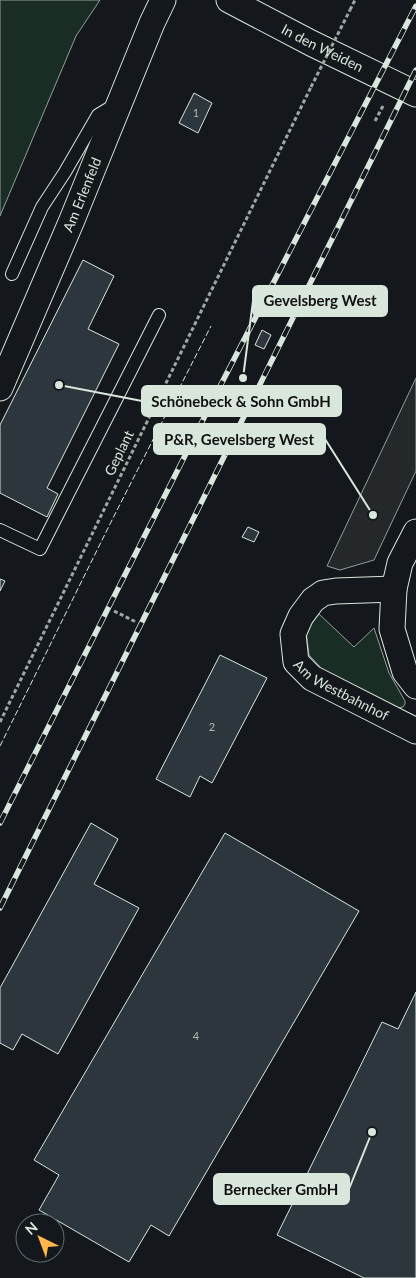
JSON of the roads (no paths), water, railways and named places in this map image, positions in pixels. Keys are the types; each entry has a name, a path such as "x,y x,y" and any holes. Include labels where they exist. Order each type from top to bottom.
{"street":[{"name":"Am Erlenfeld","path":"0,388 163,0"},
{"name":"In den Weiden","path":"229,0 311,43 416,94"},
{"path":"416,532 400,563 394,589 392,629 405,672 416,686"},
{"name":"Am Westbahnhof","path":"394,589 336,591 324,593 313,600 301,616 294,634 296,662 312,678 416,731"}],"lane":[{"path":"12,274 42,207 98,115 120,102"},
{"path":"0,530 40,549 159,315"}],"railway":[{"path":"0,823 214,398 416,6"},
{"path":"0,908 416,70"}],"place":[{"name":"Gevelsberg West","path":"243,378"},
{"name":"Schönebeck & Sohn GmbH","path":"59,385"},
{"name":"P&R, Gevelsberg West","path":"373,515"},
{"name":"Bernecker GmbH","path":"372,1132"}]}
